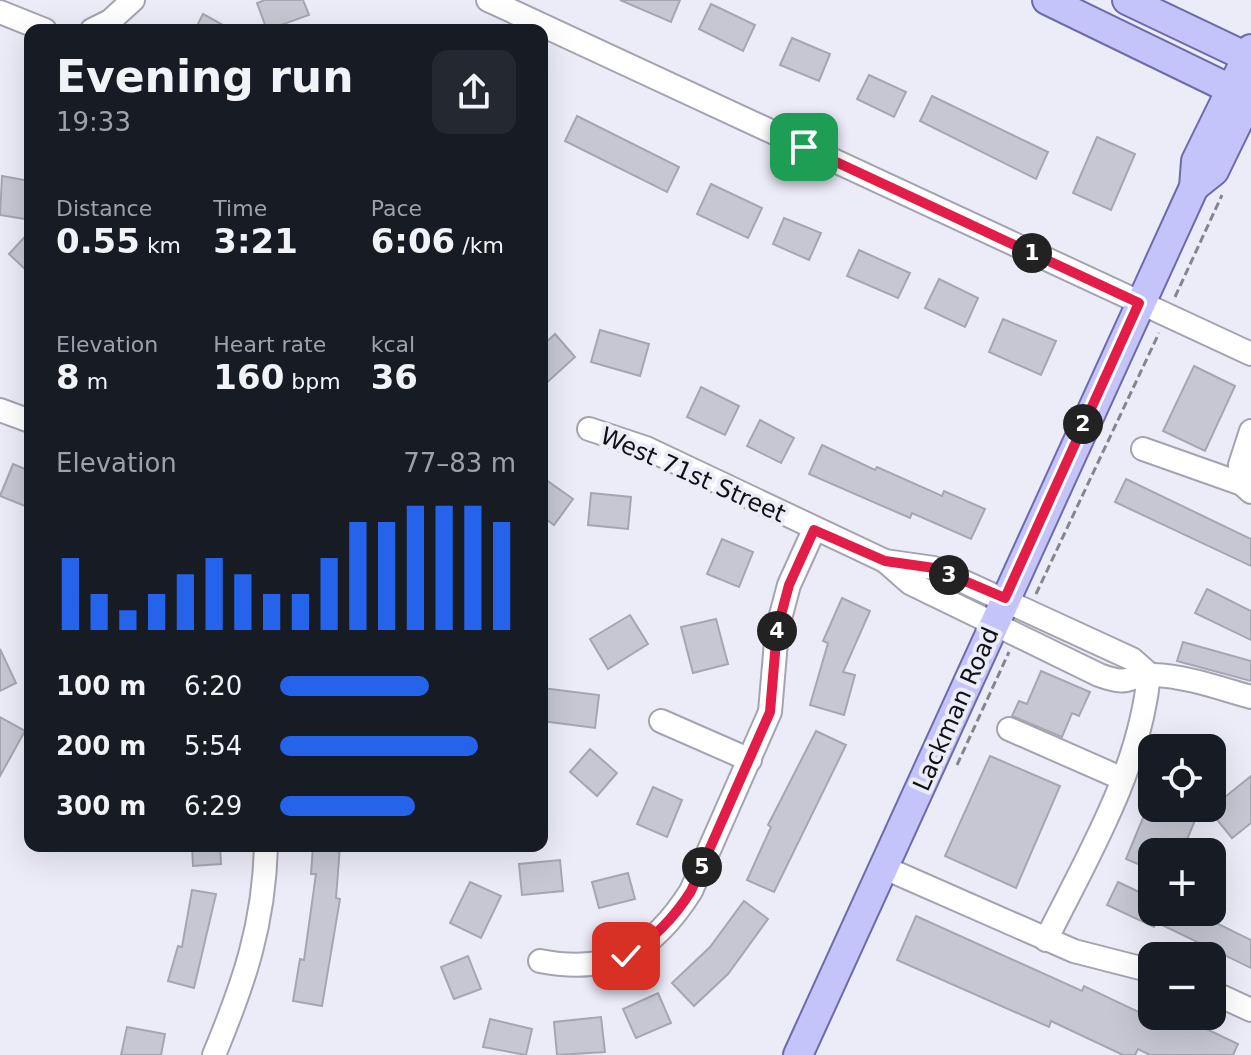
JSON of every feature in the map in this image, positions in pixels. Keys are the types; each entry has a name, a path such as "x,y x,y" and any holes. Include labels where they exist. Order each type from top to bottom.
{"main road":[{"path":"1047,0 1246,95"},
{"path":"1127,0 1250,55"},
{"name":"Lackman Road","path":"798,1055 885,868 1011,617 1139,303 1194,187 1214,171 1246,95 1250,55"}],"street":[{"path":"104,24 133,0"},
{"path":"488,0 540,24"},
{"path":"0,12 30,24"},
{"path":"548,28 1251,354"},
{"path":"0,410 24,419"},
{"name":"West 71st Street","path":"589,429 646,448 885,561 910,583 1011,617 1122,683 1149,674 1182,678 1251,697"},
{"path":"1246,488 1240,465 1251,431"},
{"path":"1143,449 1246,488"},
{"path":"540,961 584,966 605,964 648,943 678,912 691,891 770,712 783,608 814,530"},
{"path":"1046,940 1123,779 1146,705 1149,674"},
{"path":"661,721 750,760"},
{"path":"1009,729 1123,779"},
{"path":"214,1055 250,965 259,928 265,852"},
{"path":"885,868 1046,940 1138,967"},
{"path":"1226,998 1251,1010"}],"path":[{"path":"1176,294 1226,187"},
{"path":"951,778 1011,617 1157,337"}],"building":[{"path":"265,0 303,0 309,15 284,24 265,24 257,3"},
{"path":"620,0 680,0 671,22"},
{"path":"711,4 755,25 743,51 699,29"},
{"path":"203,14 221,24 198,24"},
{"path":"792,38 830,54 819,81 780,65"},
{"path":"869,75 906,92 894,117 857,99"},
{"path":"932,96 1048,152 1036,179 920,121"},
{"path":"577,116 679,167 667,192 565,141"},
{"path":"1097,137 1135,154 1111,210 1073,193"},
{"path":"2,176 24,180 24,219 0,215"},
{"path":"711,184 762,208 748,238 697,214"},
{"path":"784,218 821,233 809,260 773,244"},
{"path":"24,238 24,268 9,254"},
{"path":"859,250 910,273 898,298 847,276"},
{"path":"939,279 978,298 965,327 925,308"},
{"path":"1003,319 1056,341 1041,375 989,352"},
{"path":"600,330 649,344 640,376 591,362"},
{"path":"555,334 575,357 548,382 548,340"},
{"path":"1194,366 1235,386 1205,451 1163,431"},
{"path":"701,387 739,406 725,435 687,417"},
{"path":"760,420 794,438 781,463 747,446"},
{"path":"822,445 875,470 877,467 942,496 944,491 985,509 971,539 912,513 910,518 809,474"},
{"path":"13,464 24,469 24,506 0,496"},
{"path":"1126,479 1251,539 1251,566 1115,502"},
{"path":"548,481 573,499 554,525 548,520"},
{"path":"591,493 631,497 628,529 588,525"},
{"path":"722,539 753,552 739,587 707,574"},
{"path":"1207,589 1251,611 1251,640 1195,613"},
{"path":"842,598 870,611 843,672 855,675 844,715 810,705 828,643 823,641"},
{"path":"630,615 648,644 608,669 590,639"},
{"path":"716,619 728,664 693,673 681,627"},
{"path":"1183,642 1251,661 1251,681 1177,661"},
{"path":"0,649 16,683 0,691"},
{"path":"1041,671 1090,692 1079,716 1072,713 1062,737 1012,716 1019,701 1027,704"},
{"path":"548,689 599,695 595,728 548,722"},
{"path":"0,717 24,733 0,776"},
{"path":"816,731 846,745 774,892 747,880 771,827 768,825"},
{"path":"590,749 617,773 597,796 570,772"},
{"path":"990,756 1060,786 1016,888 945,856"},
{"path":"1251,776 1251,823 1232,838 1219,822 1226,822 1226,796"},
{"path":"653,787 682,800 667,837 637,824"},
{"path":"1141,822 1194,822 1188,838 1138,838 1138,864 1126,859"},
{"path":"192,852 220,852 221,864 193,866"},
{"path":"313,852 340,852 336,898 340,899 322,1006 293,1001 300,959 304,960 316,874 311,874"},
{"path":"560,860 563,891 522,895 519,864"},
{"path":"628,873 635,899 599,908 592,882"},
{"path":"470,882 501,896 481,938 450,923"},
{"path":"1118,882 1138,891 1138,920 1107,905"},
{"path":"192,890 216,894 194,988 168,981 178,946 182,947"},
{"path":"744,901 768,919 728,974 694,1006 672,983 710,947"},
{"path":"916,916 1082,991 1084,986 1138,1012 1138,1030 1208,1030 1238,1044 1233,1055 1150,1055 1138,1049 1135,1055 1123,1055 1051,1021 1049,1027 897,960"},
{"path":"1164,926 1222,926 1251,940 1251,968 1226,956 1226,942 1197,942"},
{"path":"468,956 481,989 454,999 441,967"},
{"path":"658,993 671,1023 636,1038 623,1009"},
{"path":"601,1017 605,1052 557,1055 554,1022"},
{"path":"490,1019 532,1029 526,1055 483,1047"},
{"path":"127,1027 165,1034 161,1055 121,1055"}],"route":[{"path":"626,956 648,943 678,912 691,891 762,732 770,712 774,688 777,630 789,585 814,530 885,561 934,568 1005,598 1139,303 804,147"}]}
